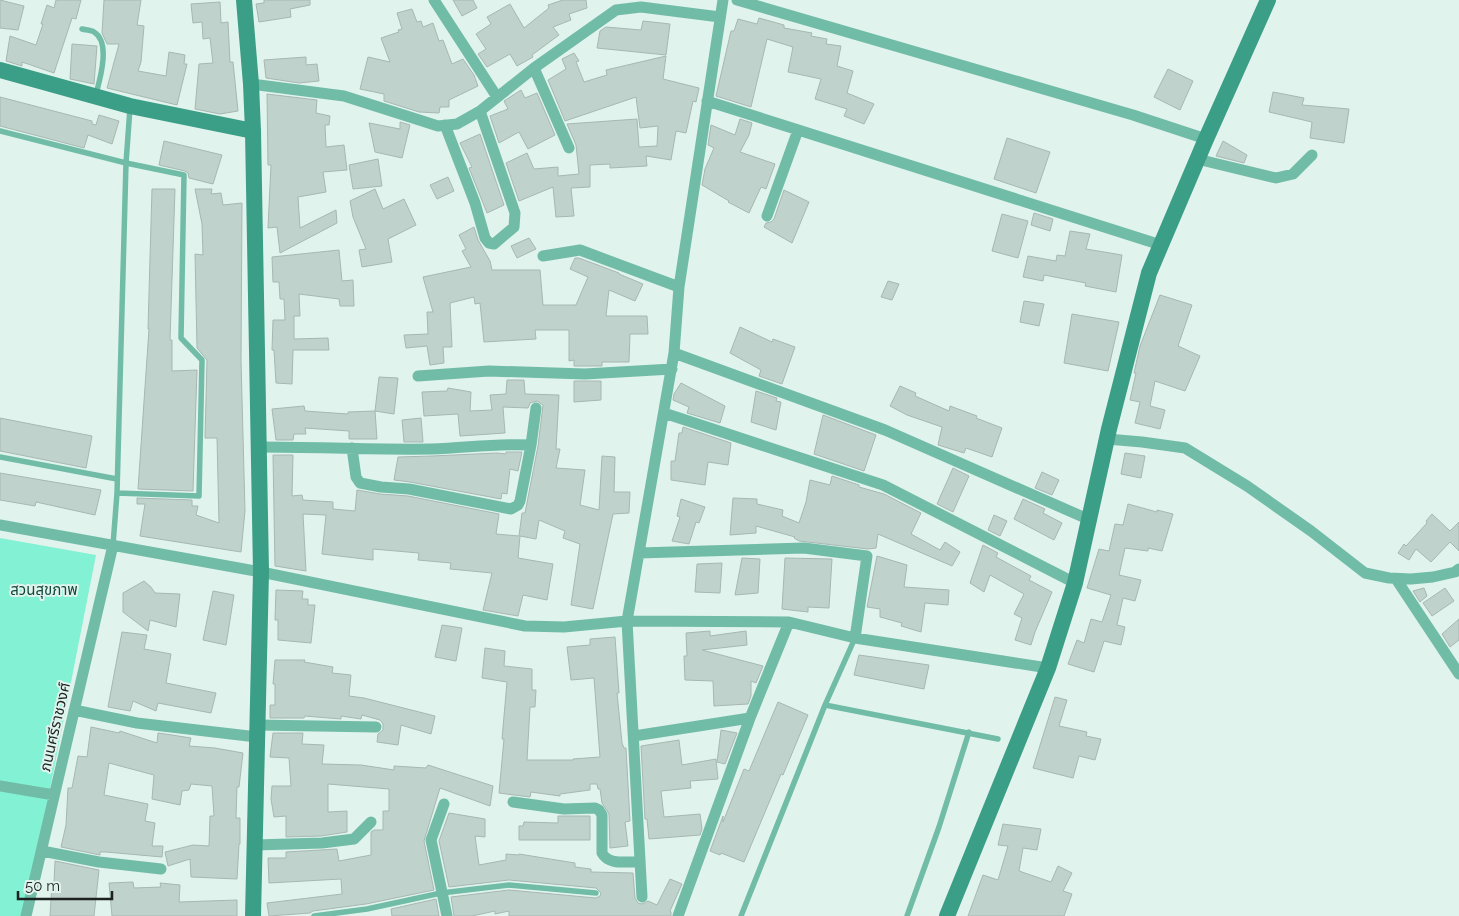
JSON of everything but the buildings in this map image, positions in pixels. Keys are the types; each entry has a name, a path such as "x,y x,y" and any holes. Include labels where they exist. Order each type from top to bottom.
{"street":[{"path":"244,0 253,130 261,572 253,916"},
{"path":"434,0 497,97"},
{"path":"642,897 627,621 672,369 679,287 723,0"},
{"path":"737,0 1206,138"},
{"path":"947,916 1048,668 1075,583 1107,439 1147,281 1206,138 1268,0"},
{"path":"251,84 344,96 438,126 457,124 480,111 534,68 616,10 641,7 720,16"},
{"path":"534,68 569,148"},
{"path":"0,70 130,106 253,130"},
{"path":"708,101 1161,245"},
{"path":"445,125 475,202 485,238 489,243 494,244 514,227 515,213 480,111"},
{"path":"767,216 798,130"},
{"path":"1197,159 1276,178 1293,174 1312,155"},
{"path":"543,256 580,250 679,287"},
{"path":"674,353 884,430 1090,520"},
{"path":"418,376 489,372 585,374 672,369"},
{"path":"352,448 356,477 360,483 409,489 511,509 518,505 520,501 536,408"},
{"path":"664,413 883,485 1075,583"},
{"path":"1107,439 1185,448 1247,486 1303,525 1365,573 1411,580 1455,572 1459,569"},
{"path":"259,447 434,449 506,443 531,445"},
{"path":"0,525 261,572 525,626 564,626 627,621 789,622 855,638 1048,668"},
{"name":"ภนนศรีราชวงศ์","path":"26,916 113,545"},
{"path":"639,553 804,548 867,556 855,638"},
{"path":"1396,579 1459,674"},
{"path":"678,916 750,718 789,622"},
{"path":"1450,660 1459,651"},
{"path":"74,710 137,723 258,731 376,727"},
{"path":"634,736 750,718"},
{"path":"0,786 54,795"},
{"path":"513,802 564,809 595,808 602,815 602,853 605,858 610,861 640,862"},
{"path":"444,804 431,840 447,916"},
{"path":"255,845 322,844 354,839 371,822"},
{"path":"42,851 99,862 161,869"}],"lane":[{"path":"82,29 95,32 104,52 96,96"},
{"path":"113,545 117,493 126,163 130,106"},
{"path":"0,131 126,163 184,175 181,338 202,360 200,496 117,493"},
{"path":"0,457 117,479"},
{"path":"741,916 825,705 855,638"},
{"path":"825,705 998,739"},
{"path":"907,916 969,732"},
{"path":"314,916 367,909 441,893 509,885 596,893"}],"green space":[{"name":"สวนสุขภาพ","path":"0,538 96,555 25,916 0,916"}]}
